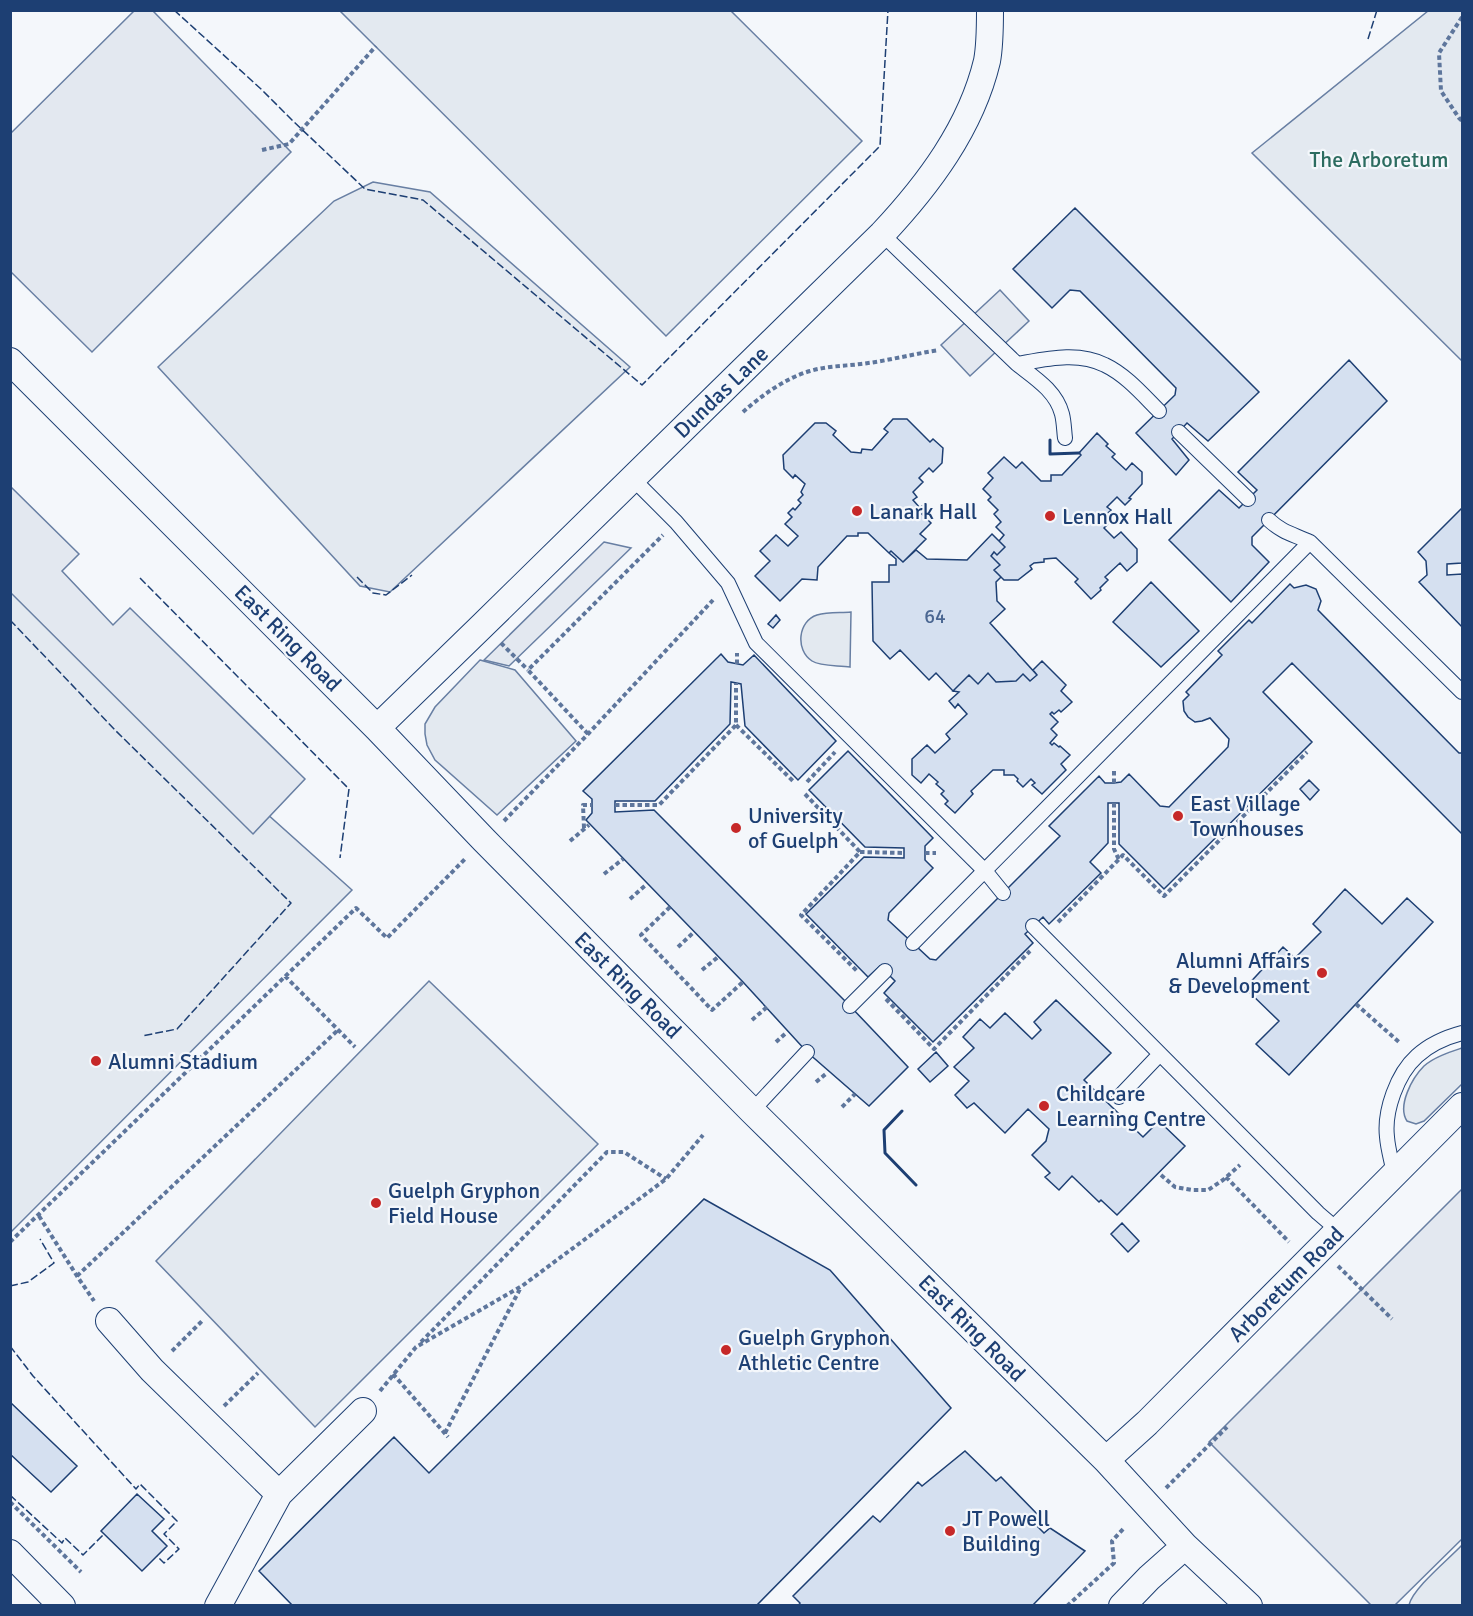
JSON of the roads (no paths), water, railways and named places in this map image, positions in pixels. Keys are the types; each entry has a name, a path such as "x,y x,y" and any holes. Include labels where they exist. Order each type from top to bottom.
{"street":[{"name":"Dundas Lane","path":"377,728 901,214 958,135 975,97 987,61 990,10"},
{"name":"East Ring Road","path":"10,361 377,728 484,840 752,1111 1106,1460 1185,1546 1249,1605"},
{"name":"Arboretum Road","path":"1106,1460 1147,1423 1462,1106"},
{"path":"109,1321 152,1370 279,1494"},
{"path":"218,1605 279,1494 363,1411"},
{"path":"1122,1605 1185,1546"},
{"path":"10,1552 62,1605"}],"lane":[{"path":"882,234 1017,364 1050,391 1058,402 1065,438"},
{"path":"1017,364 1051,357 1085,357 1105,365 1122,376 1159,411"},
{"path":"1179,432 1248,500"},
{"path":"632,478 676,522 728,583 756,643 986,872 1004,893"},
{"path":"1269,520 1287,533 1310,542 1462,692"},
{"path":"913,944 1310,542"},
{"path":"1034,926 1338,1231"},
{"path":"850,1006 885,971"},
{"path":"1394,1174 1387,1136 1388,1111 1399,1080 1416,1057 1433,1045 1462,1033"},
{"path":"752,1111 807,1052"},
{"path":"1119,1097 1160,1054"}],"place":[{"name":"Lanark Hall","path":"857,511"},
{"name":"Lennox Hall","path":"1050,516"},
{"name":"East Village Townhouses","path":"1178,816"},
{"name":"University of Guelph","path":"736,828"},
{"name":"Alumni Affairs & Development","path":"1322,973"},
{"name":"Alumni Stadium","path":"96,1061"},
{"name":"Childcare Learning Centre","path":"1044,1106"},
{"name":"Guelph Gryphon Field House","path":"376,1203"},
{"name":"Guelph Gryphon Athletic Centre","path":"726,1350"},
{"name":"JT Powell Building","path":"950,1531"}],"park label":[{"name":"The Arboretum","path":"1379,159"}]}
